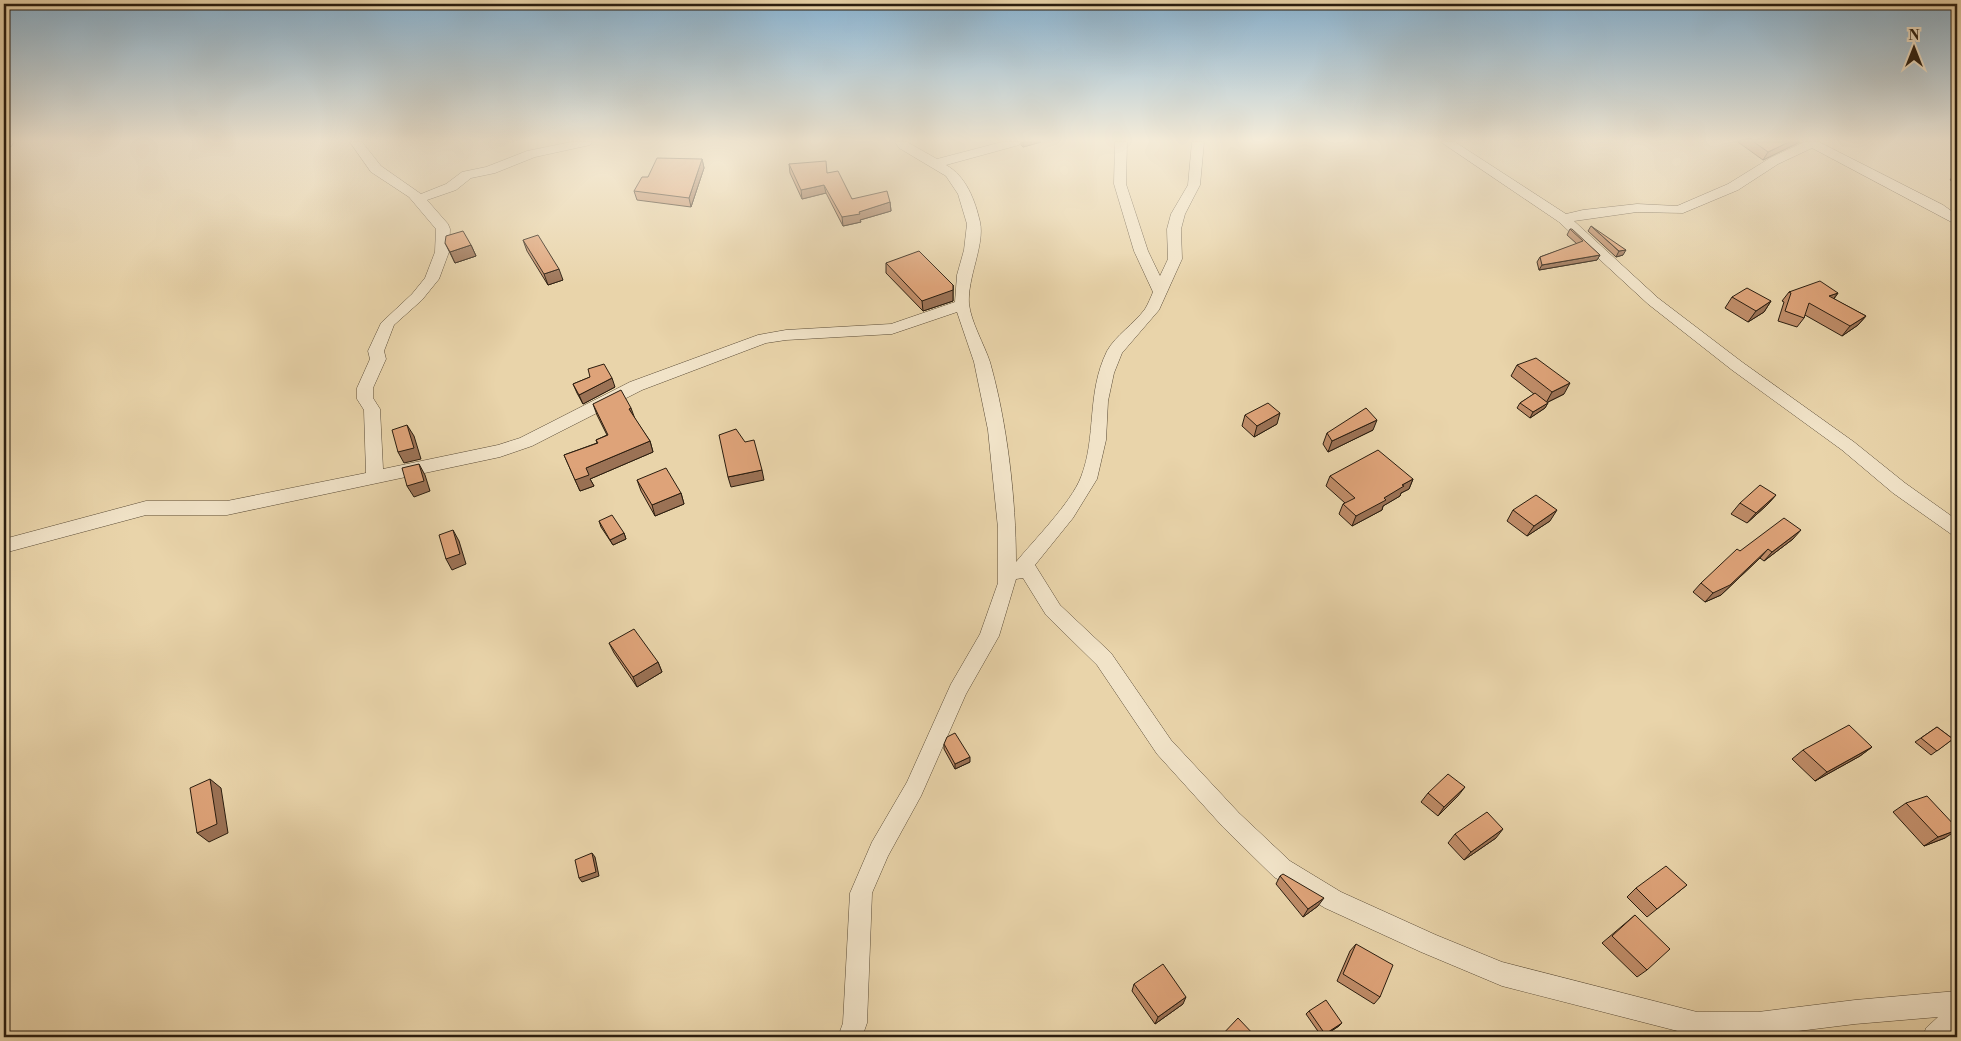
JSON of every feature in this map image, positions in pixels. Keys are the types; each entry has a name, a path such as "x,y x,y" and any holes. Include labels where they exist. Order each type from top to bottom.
{"street":[{"path":"375,477 372,408 365,399 365,388 378,360 376,351 388,323 432,279 442,252 441,224 409,191"},
{"path":"418,199 439,191"},
{"path":"850,1037 855,1023 861,893 880,849 914,789 958,690 989,636 1007,583 1007,528 996,430 982,362 962,305 964,276 971,250 974,224 963,191"},
{"path":"1122,191 1141,251 1161,293"},
{"path":"1007,583 1026,565 1067,513 1089,479 1098,440 1100,401 1106,373 1115,351 1152,310 1161,293 1175,259 1174,229 1178,214 1191,191"},
{"path":"1521,191 1564,219 1653,301 1711,344 1736,366 1848,446 1899,488 1957,529"},
{"path":"1564,219 1583,214 1629,209 1678,210 1725,191"},
{"path":"1904,191 1938,208 1957,221"},
{"path":"4,546 146,508 226,508 500,451 526,442 636,386 764,339 786,335 892,329 962,305"},
{"path":"1026,565 1053,610 1104,660 1164,747 1232,820 1282,869 1342,904 1502,974 1697,1024 1758,1024 1855,1012 1957,1003"},
{"path":"1935,1037 1957,1014"}],"building":[{"path":"634,191 691,191 689,198"},
{"path":"827,191 848,191 852,199 887,191 890,202 859,212 860,214 842,217"},
{"path":"1591,226 1626,250 1619,251"},
{"path":"1570,229 1600,255 1542,265 1540,257 1583,241"},
{"path":"463,231 471,245 450,252 445,243 446,236"},
{"path":"538,235 559,269 544,274 523,240"},
{"path":"919,251 953,285 953,290 922,301 886,263"},
{"path":"1820,281 1838,293 1829,296 1866,316 1850,326 1809,303 1804,318 1785,311 1791,293 1789,292"},
{"path":"1747,288 1771,301 1756,311 1732,297"},
{"path":"1536,358 1570,383 1552,392 1517,365"},
{"path":"604,364 612,378 579,395 573,384 590,377 588,369"},
{"path":"621,390 631,408 629,409 650,441 586,468 589,475 575,480 564,455 598,443 596,440 608,435 593,404"},
{"path":"1535,393 1548,403 1533,412 1520,403"},
{"path":"1268,403 1280,413 1257,426 1245,415"},
{"path":"1366,408 1377,420 1332,441 1327,433"},
{"path":"407,425 414,448 398,452 392,430"},
{"path":"736,429 745,442 754,440 762,470 728,477 719,435"},
{"path":"1378,450 1413,479 1384,498 1386,500 1356,516 1343,504 1355,498 1330,476"},
{"path":"419,464 424,481 407,486 402,468"},
{"path":"666,468 681,493 652,505 637,480"},
{"path":"1760,485 1776,495 1756,513 1740,503"},
{"path":"1536,495 1557,510 1534,526 1513,510"},
{"path":"612,515 624,533 610,540 599,521"},
{"path":"1784,518 1801,530 1772,552 1768,549 1730,585 1713,593 1701,583 1737,549 1740,551"},
{"path":"453,530 460,554 446,559 439,535"},
{"path":"634,629 658,662 633,677 609,643"},
{"path":"1849,725 1872,747 1827,772 1803,750"},
{"path":"1937,727 1953,739 1937,751 1921,738"},
{"path":"955,733 970,757 955,764 944,744 947,737"},
{"path":"1448,774 1465,787 1444,807 1428,793"},
{"path":"210,779 217,824 197,833 190,788"},
{"path":"1927,796 1957,830 1938,837 1906,803"},
{"path":"1487,812 1503,829 1471,852 1455,834"},
{"path":"592,853 596,872 579,878 575,860"},
{"path":"1666,866 1687,885 1657,909 1636,888"},
{"path":"1283,874 1324,898 1308,909 1280,876"},
{"path":"1635,915 1670,949 1647,970 1612,936"},
{"path":"1356,944 1393,965 1380,997 1343,974"},
{"path":"1163,964 1186,997 1158,1017 1134,984"},
{"path":"1326,1000 1342,1023 1325,1034 1309,1011"},
{"path":"1238,1018 1256,1037 1220,1037"}]}
